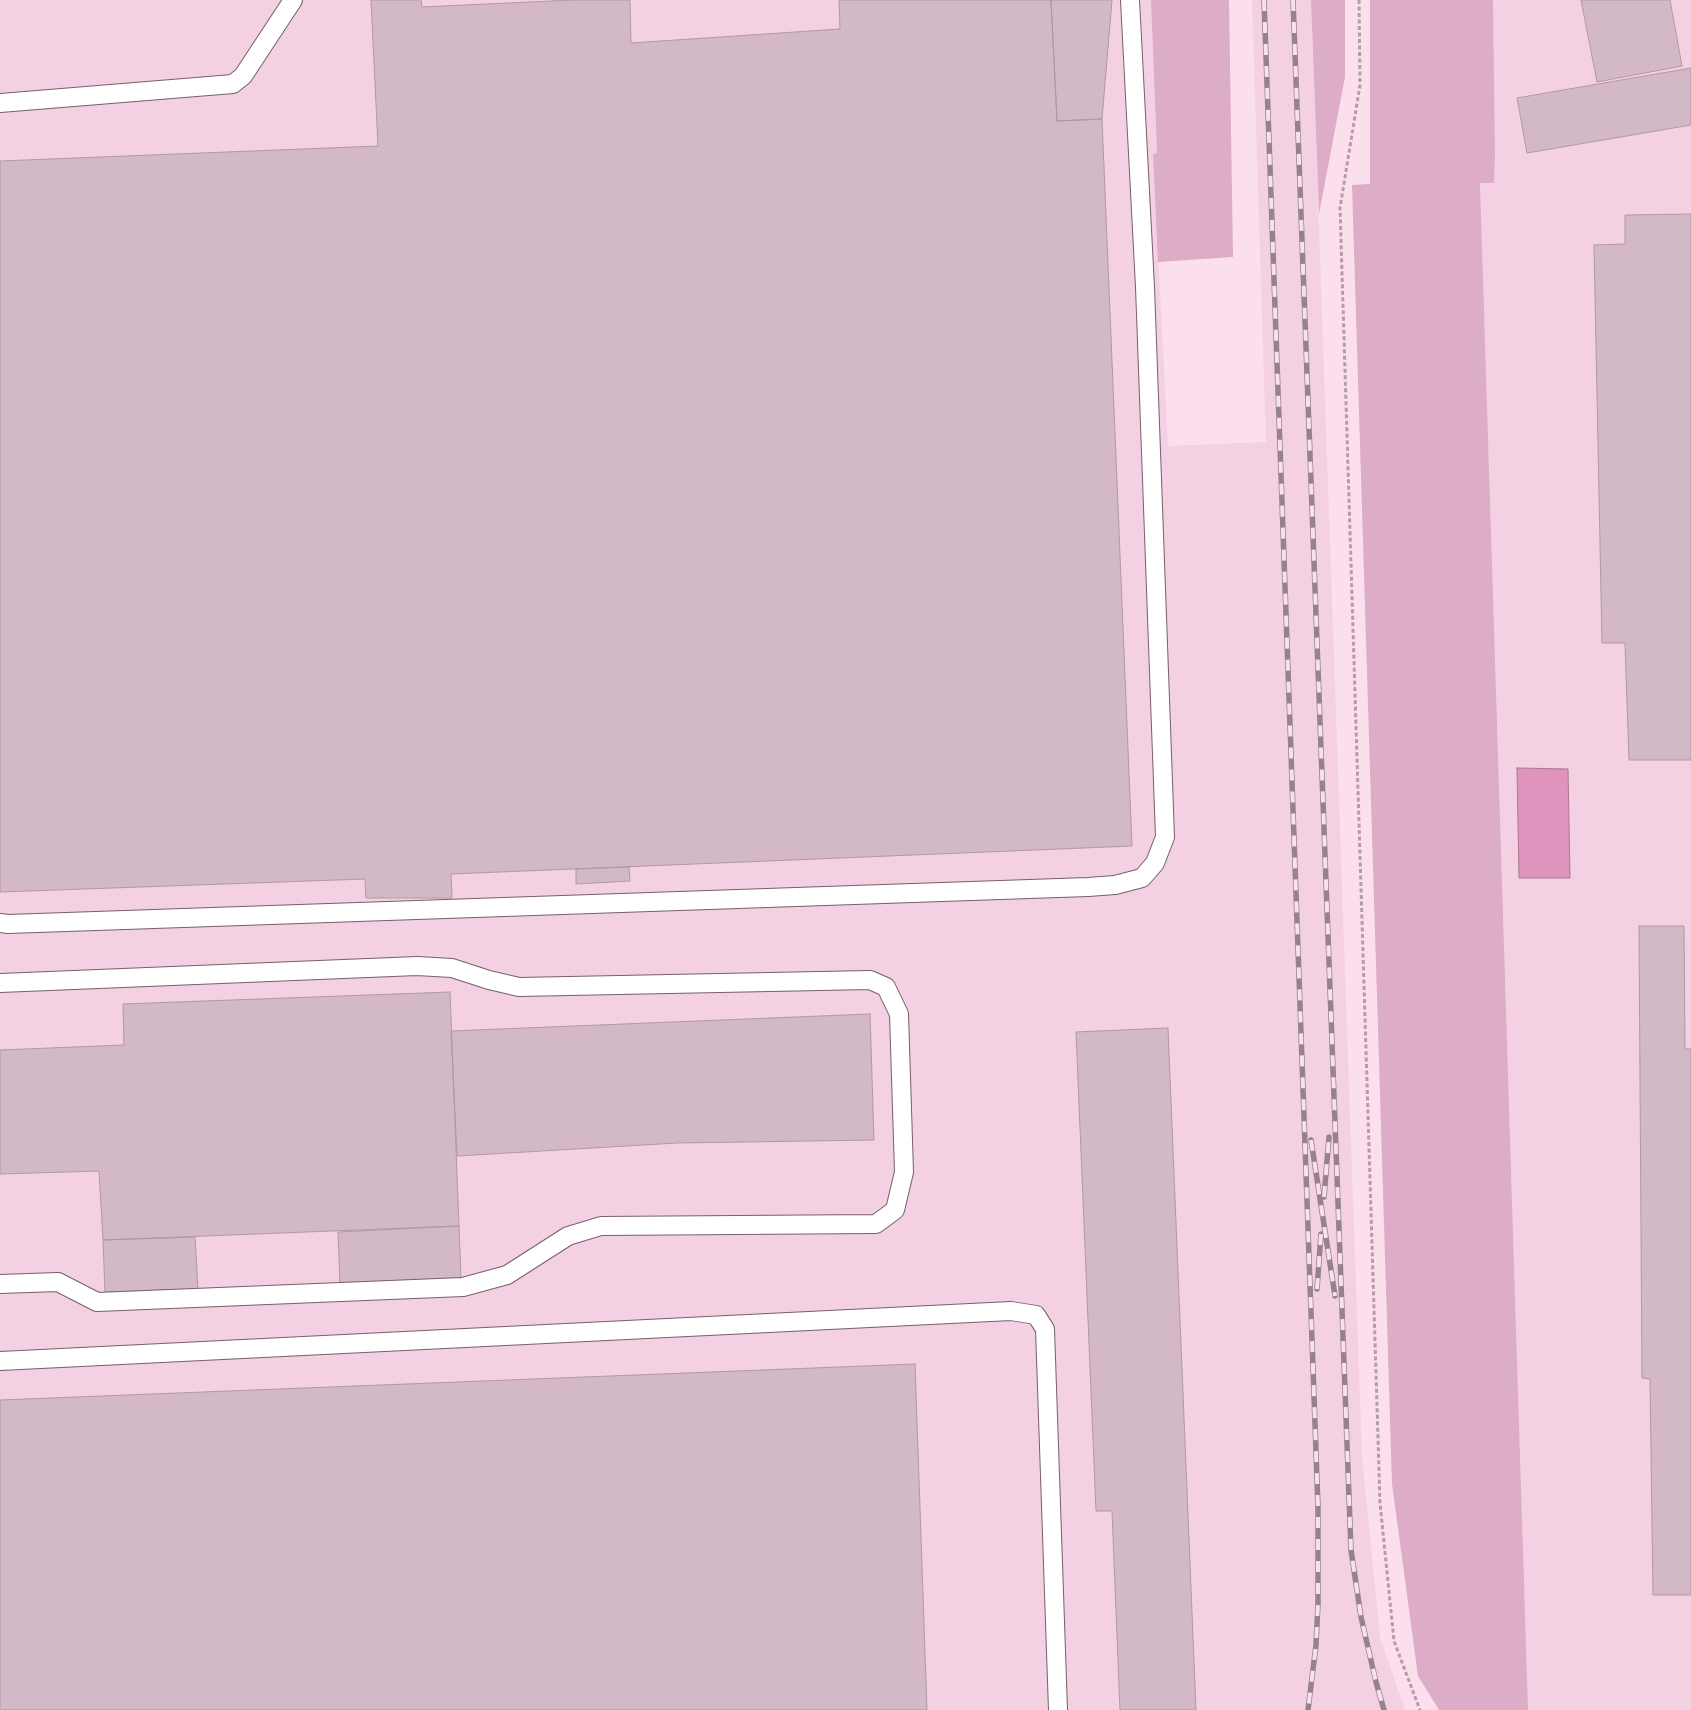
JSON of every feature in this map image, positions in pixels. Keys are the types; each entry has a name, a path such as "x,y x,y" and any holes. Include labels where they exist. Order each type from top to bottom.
{"lane":[{"path":"0,103 233,84 243,76 293,0"},
{"path":"0,922 18,923 1088,887 1115,885 1142,878 1155,863 1165,836 1145,287 1130,0"},
{"path":"0,983 416,966 452,968 519,987 870,980 886,987 899,1014 904,1172 896,1210 876,1224 601,1226 568,1236 507,1275 463,1287 97,1302 58,1282 0,1284"},
{"path":"0,1361 1011,1312 1036,1315 1044,1329 1058,1710"}],"path":[{"path":"1359,0 1360,85 1340,208 1380,1503 1394,1641 1420,1710"}],"shaded area":[{"path":"0,0 1151,0 1157,153 1153,154 1168,446 1266,442 1252,0 1311,0 1362,1458 1380,1637 1405,1710 0,1710"},
{"path":"1151,0 1229,0 1233,257 1158,262 1153,154 1157,153"},
{"path":"1311,0 1345,0 1345,77 1319,214"},
{"path":"1370,0 1493,0 1494,183 1480,183 1528,1710 1439,1710 1418,1676 1392,1484 1352,185 1370,184"},
{"path":"1493,0 1691,0 1691,1710 1528,1710 1480,183 1494,182"},
{"path":"1517,768 1568,769 1570,878 1519,878"}],"building":[{"path":"371,0 421,0 422,7 572,0 630,0 631,43 840,29 839,0 1051,0 1057,121 1102,119 1132,846 451,874 452,898 366,898 365,879 0,892 0,161 378,146"},
{"path":"1051,0 1112,0 1102,119 1057,121"},
{"path":"1581,0 1670,0 1682,66 1597,82"},
{"path":"1691,68 1691,125 1527,153 1517,98"},
{"path":"1691,214 1691,760 1629,760 1625,643 1602,643 1594,245 1625,244 1625,215"},
{"path":"629,867 630,881 576,884 576,869"},
{"path":"1639,926 1684,926 1685,1049 1691,1049 1691,1595 1653,1595 1650,1379 1642,1378"},
{"path":"450,992 459,1226 103,1240 99,1171 0,1174 0,1050 124,1045 123,1004"},
{"path":"870,1014 874,1140 677,1143 457,1156 451,1031"},
{"path":"1168,1028 1196,1710 1120,1710 1112,1511 1096,1511 1076,1032"},
{"path":"459,1226 461,1279 340,1284 338,1232"},
{"path":"195,1237 198,1289 105,1292 103,1240"},
{"path":"915,1364 927,1710 0,1710 0,1400"}],"railway":[{"path":"1264,0 1318,1507 1316,1645 1308,1710"},
{"path":"1293,0 1351,1550 1361,1617 1384,1710"},
{"path":"1324,1197 1329,1137"},
{"path":"1311,1140 1335,1296"},
{"path":"1317,1289 1321,1234"}]}
